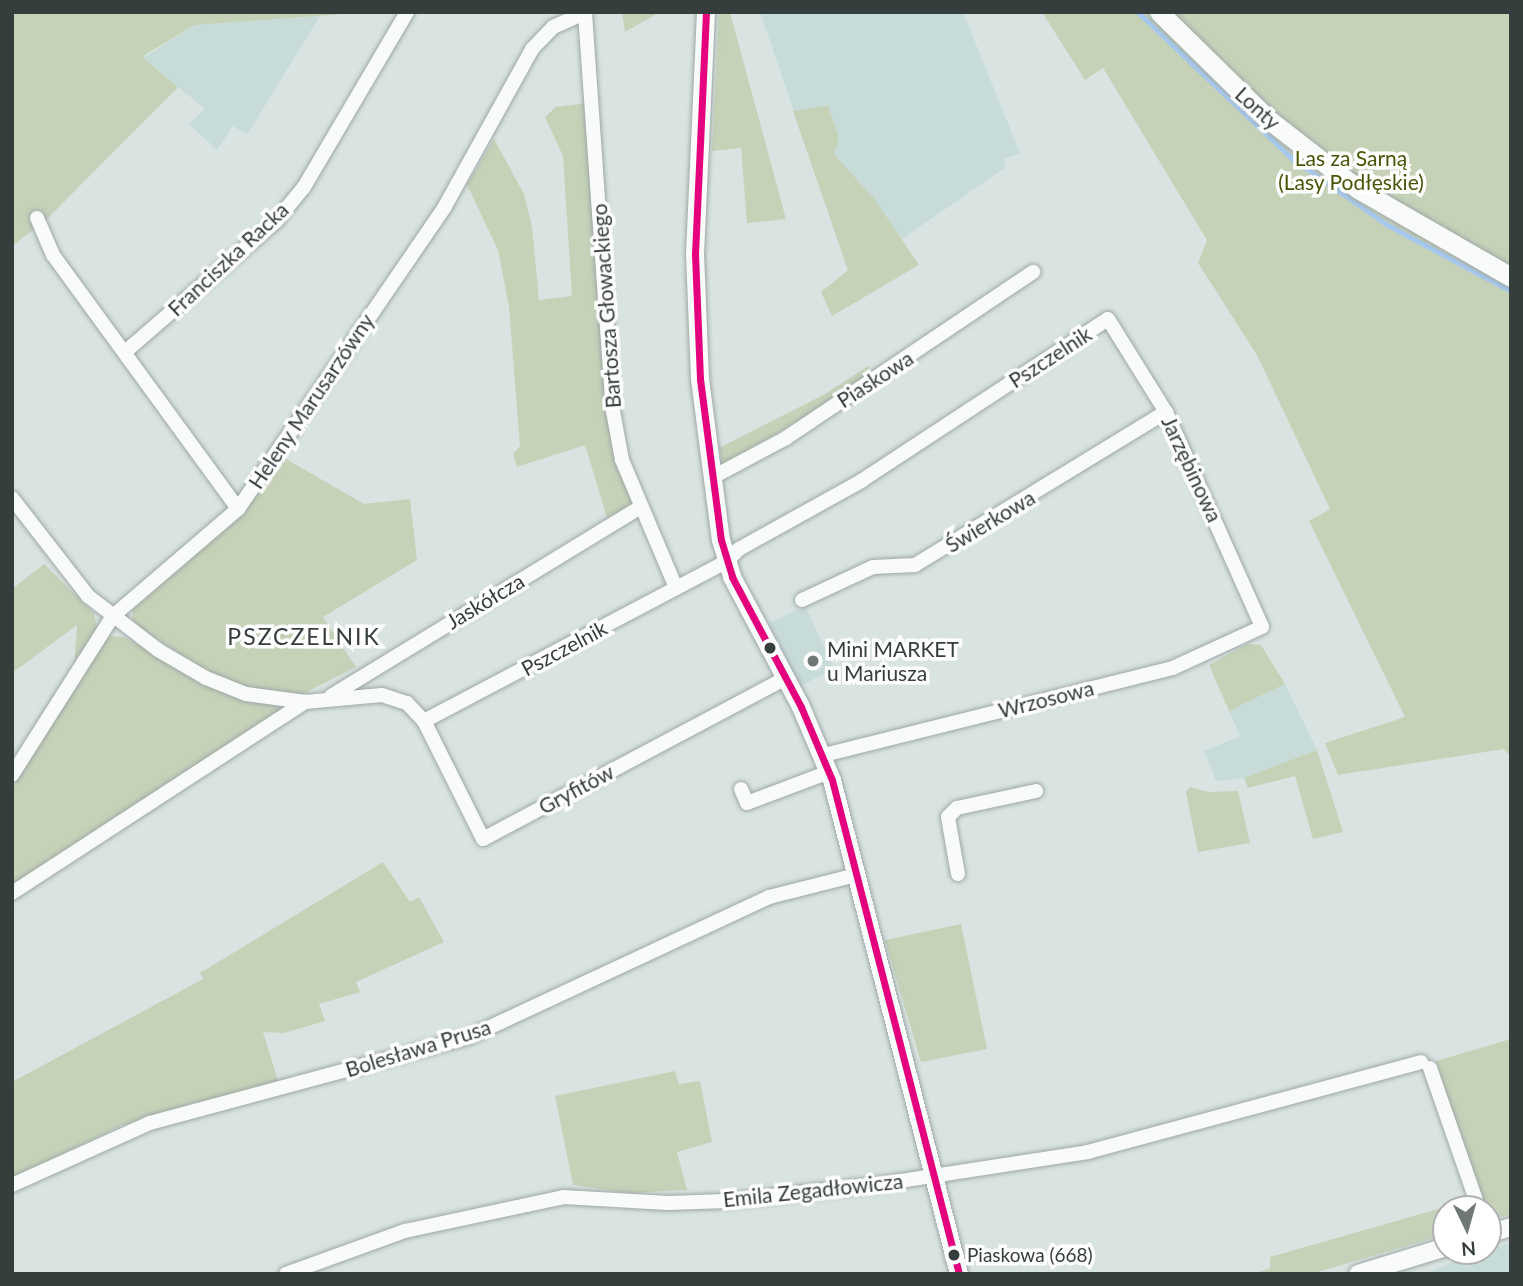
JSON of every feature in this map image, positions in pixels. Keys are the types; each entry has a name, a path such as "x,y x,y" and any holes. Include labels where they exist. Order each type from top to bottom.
{"main road":[{"name":"Lonty","path":"1160,12 1268,119 1358,188 1511,277"}],"street":[{"name":"Franciszka Racka","path":"125,352 276,221 304,187 407,12"},
{"path":"706,12 695,254 701,379 726,562 826,763 936,1177 959,1274"},
{"name":"Bartosza Głowackiego","path":"586,13 613,411 622,460 677,588"},
{"name":"Heleny Marusarzówny","path":"12,775 113,616 238,509 444,208 532,49 553,27 586,13"},
{"path":"37,218 53,256 238,509"},
{"name":"Piaskowa","path":"713,477 786,438 1033,272"},
{"name":"Jarzębinowa","path":"1108,319 1166,412 1262,627"},
{"name":"Pszczelnik","path":"424,721 726,562 739,549 861,481 1108,319"},
{"name":"Świerkowa","path":"802,600 873,567 915,565 1166,412"},
{"path":"12,498 88,596 158,650 205,678 246,694 305,702"},
{"name":"Jaskółcza","path":"330,696 641,507"},
{"name":"Wrzosowa","path":"741,789 747,803 826,763 1173,668 1262,627"},
{"name":"Gryfitów","path":"424,721 483,839 786,678"},
{"path":"12,893 305,702 330,696 394,697 424,721"},
{"path":"958,874 948,817 957,808 1036,791"},
{"name":"Bolesława Prusa","path":"12,1185 150,1123 469,1037 769,897 856,875"},
{"name":"Emila Zegadłowicza","path":"292,1273 405,1231 563,1197 668,1203 726,1201 936,1177 1088,1152 1425,1065 1474,1195"},
{"path":"1359,1274 1432,1251"}],"shaded area":[{"path":"760,12 963,12 1020,153 1004,159 1006,167 902,239 848,270"},
{"path":"320,16 247,135 233,126 217,150 189,124 205,109 143,58 195,25"},
{"path":"805,606 835,669 799,686 770,622"},
{"path":"1285,684 1317,750 1244,778 1216,781 1204,751 1240,736 1229,711"},
{"path":"1511,1243 1511,1274 1425,1274 1445,1265 1502,1265 1502,1246"}],"green space":[{"path":"12,12 371,12 195,25 146,54 143,58 178,87 45,221 12,246"},
{"path":"622,12 660,12 625,32"},
{"path":"719,12 730,12 786,219 747,223 741,148 712,151"},
{"name":"Las za Sarną (Lasy Podłęskie)","path":"1042,12 1511,12 1511,757 1504,749 1338,775 1325,743 1405,717 1309,521 1330,509 1257,355 1198,263 1207,240 1103,68 1085,80"},
{"path":"587,103 604,365 635,507 608,521 585,445 517,467 513,454 520,446 509,307 498,250 467,185 494,139 524,194 532,226 539,300 572,296 563,156 545,117 556,107"},
{"path":"828,106 839,138 834,154 875,200 919,265 832,316 821,292 848,270 793,111"},
{"path":"868,366 875,375 723,465 719,448 825,394"},
{"path":"286,459 364,504 410,499 417,560 323,617 356,667 303,694 248,688 207,672 132,622 133,609 241,515"},
{"path":"44,564 94,613 97,627 74,666 77,625 12,673 12,589"},
{"path":"109,636 124,637 204,684 279,708 278,712 12,886 12,787"},
{"path":"1247,644 1261,645 1285,684 1229,711 1209,665"},
{"path":"1317,750 1343,832 1313,839 1295,776 1248,788 1244,778"},
{"path":"1190,787 1208,792 1238,791 1250,843 1198,852 1186,792"},
{"path":"383,862 410,902 419,897 444,942 356,982 360,992 319,1004 325,1021 284,1033 263,1032 279,1084 192,1103 120,1126 12,1178 12,1082 203,979 200,973"},
{"path":"961,924 987,1049 921,1062 885,940"},
{"path":"1511,1039 1511,1214 1502,1217 1502,1195 1479,1195 1436,1061"},
{"path":"675,1071 679,1084 700,1081 712,1142 677,1152 687,1190 628,1193 573,1185 555,1096"},
{"path":"1432,1211 1432,1238 1311,1274 1254,1274 1270,1268 1270,1257"}],"waterway":[{"path":"1138,12 1293,159 1388,225 1511,291"}],"transit line":[{"path":"706,12 695,254 700,379 721,540 732,577 801,707 832,780 959,1274"}],"place":[{"name":"Mini MARKET u Mariusza","path":"813,661"},
{"name":"Piaskowa (668)","path":"954,1255"}],"district":[{"name":"PSZCZELNIK","path":"304,636"}]}
